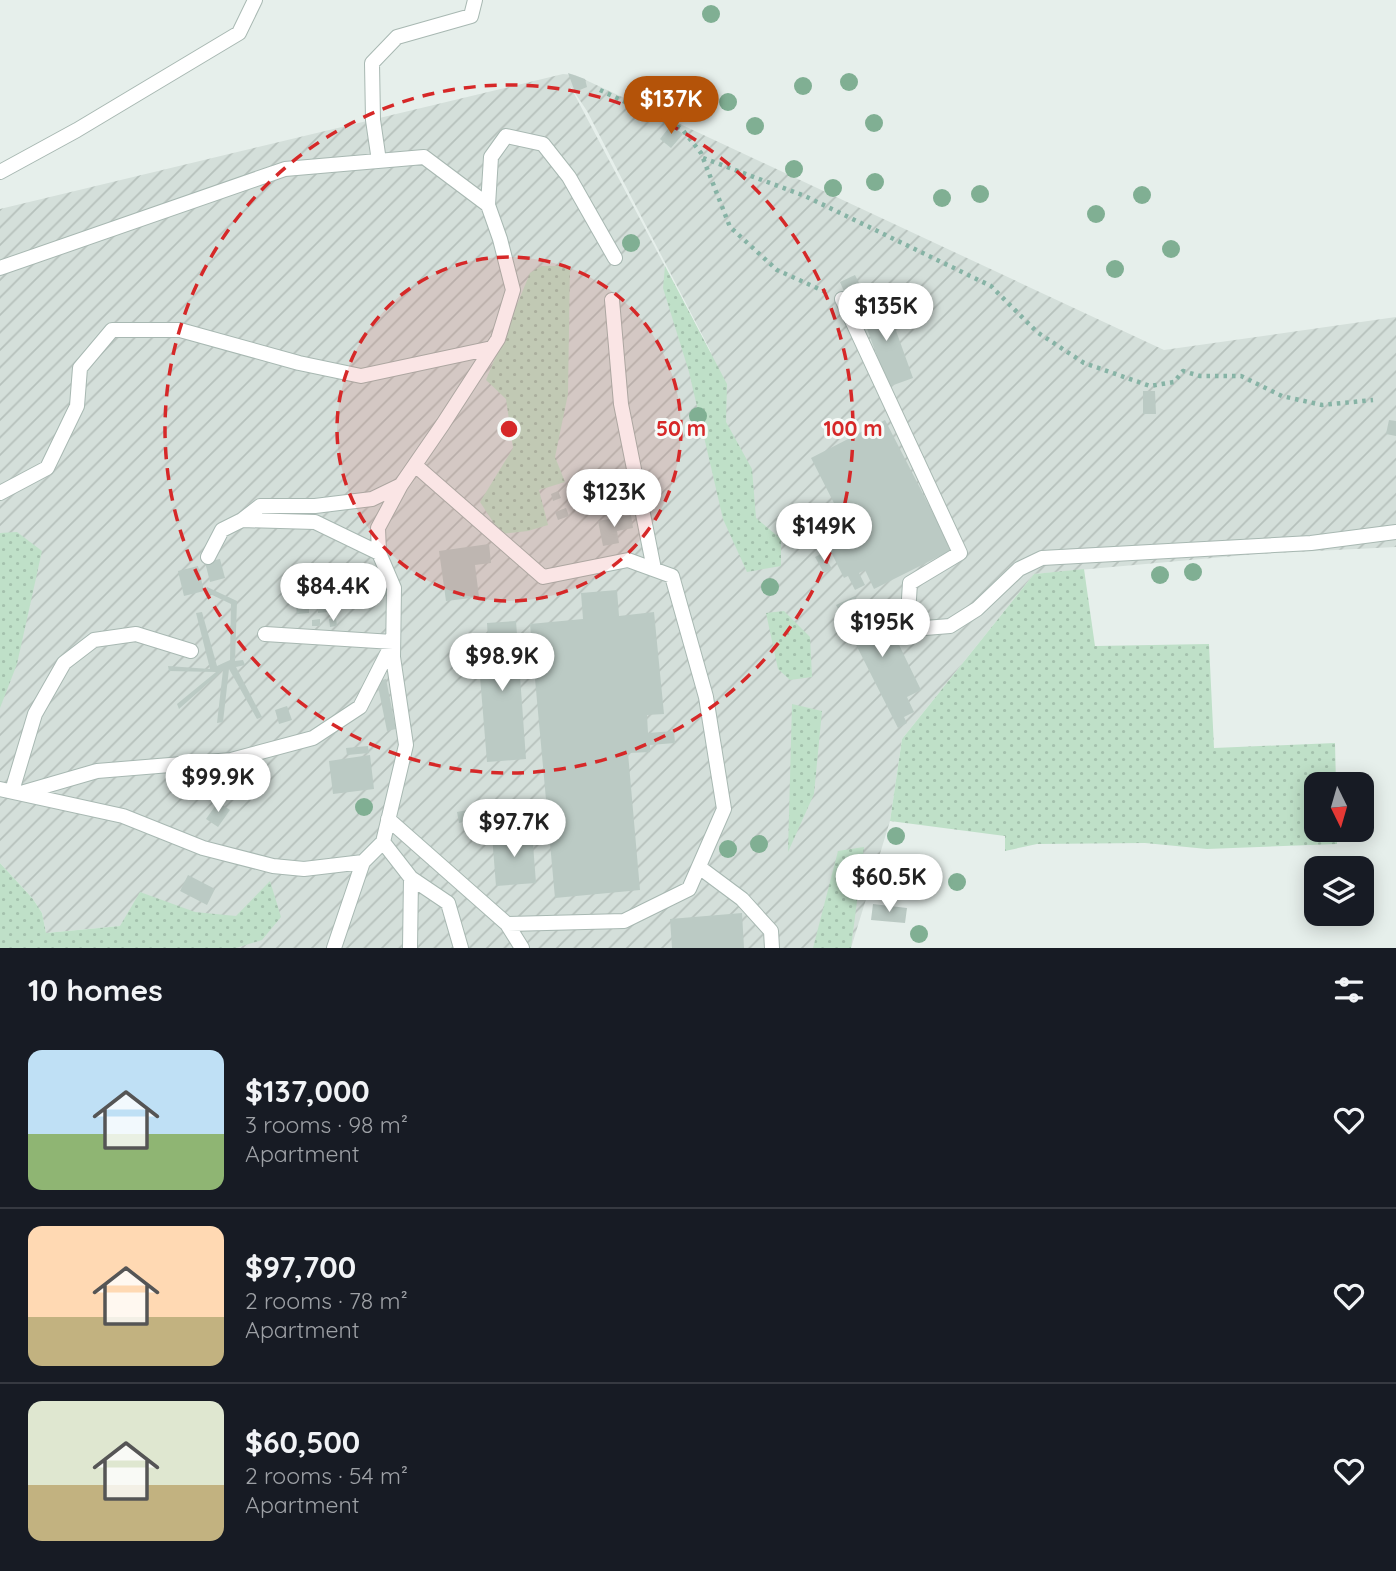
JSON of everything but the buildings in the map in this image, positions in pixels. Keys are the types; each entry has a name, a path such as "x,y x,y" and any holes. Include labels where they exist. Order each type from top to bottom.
{"lane":[{"path":"0,172 77,130 239,33 255,0"},
{"path":"379,161 373,120 372,63 397,37 471,16 475,0"},
{"path":"334,948 363,862 383,842 406,745 393,657 394,588 379,553 378,528 401,485 498,339 513,290 488,205 491,157 506,136 543,144 569,177 615,258"},
{"path":"0,268 285,169 424,157 488,205"},
{"path":"842,299 960,553 911,583 908,614 925,628 950,626 977,609 1019,569 1042,558 1311,543 1396,532"},
{"path":"612,300 621,404 654,569"},
{"path":"0,493 47,468 77,407 80,368 112,330 180,330 299,363 360,376 492,348"},
{"path":"415,465 543,577 628,560 673,576 706,697 724,808 689,889 625,921 507,924"},
{"path":"208,557 222,530 242,520 260,506 315,506 372,499 401,485"},
{"path":"242,520 315,522 379,553"},
{"path":"11,791 35,714 64,663 94,640 136,634 191,651"},
{"path":"265,634 394,642"},
{"path":"11,791 97,771 231,760 313,738 360,707 394,642"},
{"path":"11,791 124,816 202,848 273,866 304,869 363,862"},
{"path":"388,819 507,924 522,948"},
{"path":"383,842 411,878 448,903 461,948"},
{"path":"699,867 742,899 764,923 771,931 772,948"},
{"path":"410,948 411,878"}],"path":[{"path":"600,90 682,129 703,158 730,227 777,270 842,299"},
{"path":"703,158 805,196 991,286 1037,332 1084,363 1150,386 1174,382 1183,371 1200,376 1241,376 1282,396 1322,405 1373,400"}],"shaded area":[{"path":"563,74 575,75 1164,350 1396,317 1396,547 1257,554 1034,574 902,739 890,821 851,948 170,948 120,926 46,933 42,913 33,899 0,863 0,209","holes":["569,84 587,111 711,352"]}],"green space":[{"path":"541,266 570,266 568,394 555,457 565,482 539,490 548,525 528,531 501,534 480,502 513,448 506,399 486,380 530,273"},
{"path":"665,266 727,384 726,422 752,469 756,518 781,539 781,566 747,572 723,519 689,372 663,288"},
{"path":"17,532 42,551 17,664 0,708 0,533"},
{"path":"1084,569 1095,646 1209,644 1214,748 1335,743 1336,772 1304,772 1304,842 1337,844 1207,849 1145,843 1037,844 1005,851 1005,836 890,821 902,739 1034,574"},
{"path":"784,611 810,637 812,677 790,680 778,669 766,613"},
{"path":"792,704 822,711 814,794 788,852"},
{"path":"864,847 851,948 813,948 838,851"},
{"path":"0,863 33,899 42,913 46,933 120,926 140,892 195,912 236,916 270,881 281,917 262,940 236,948 0,948"}]}
